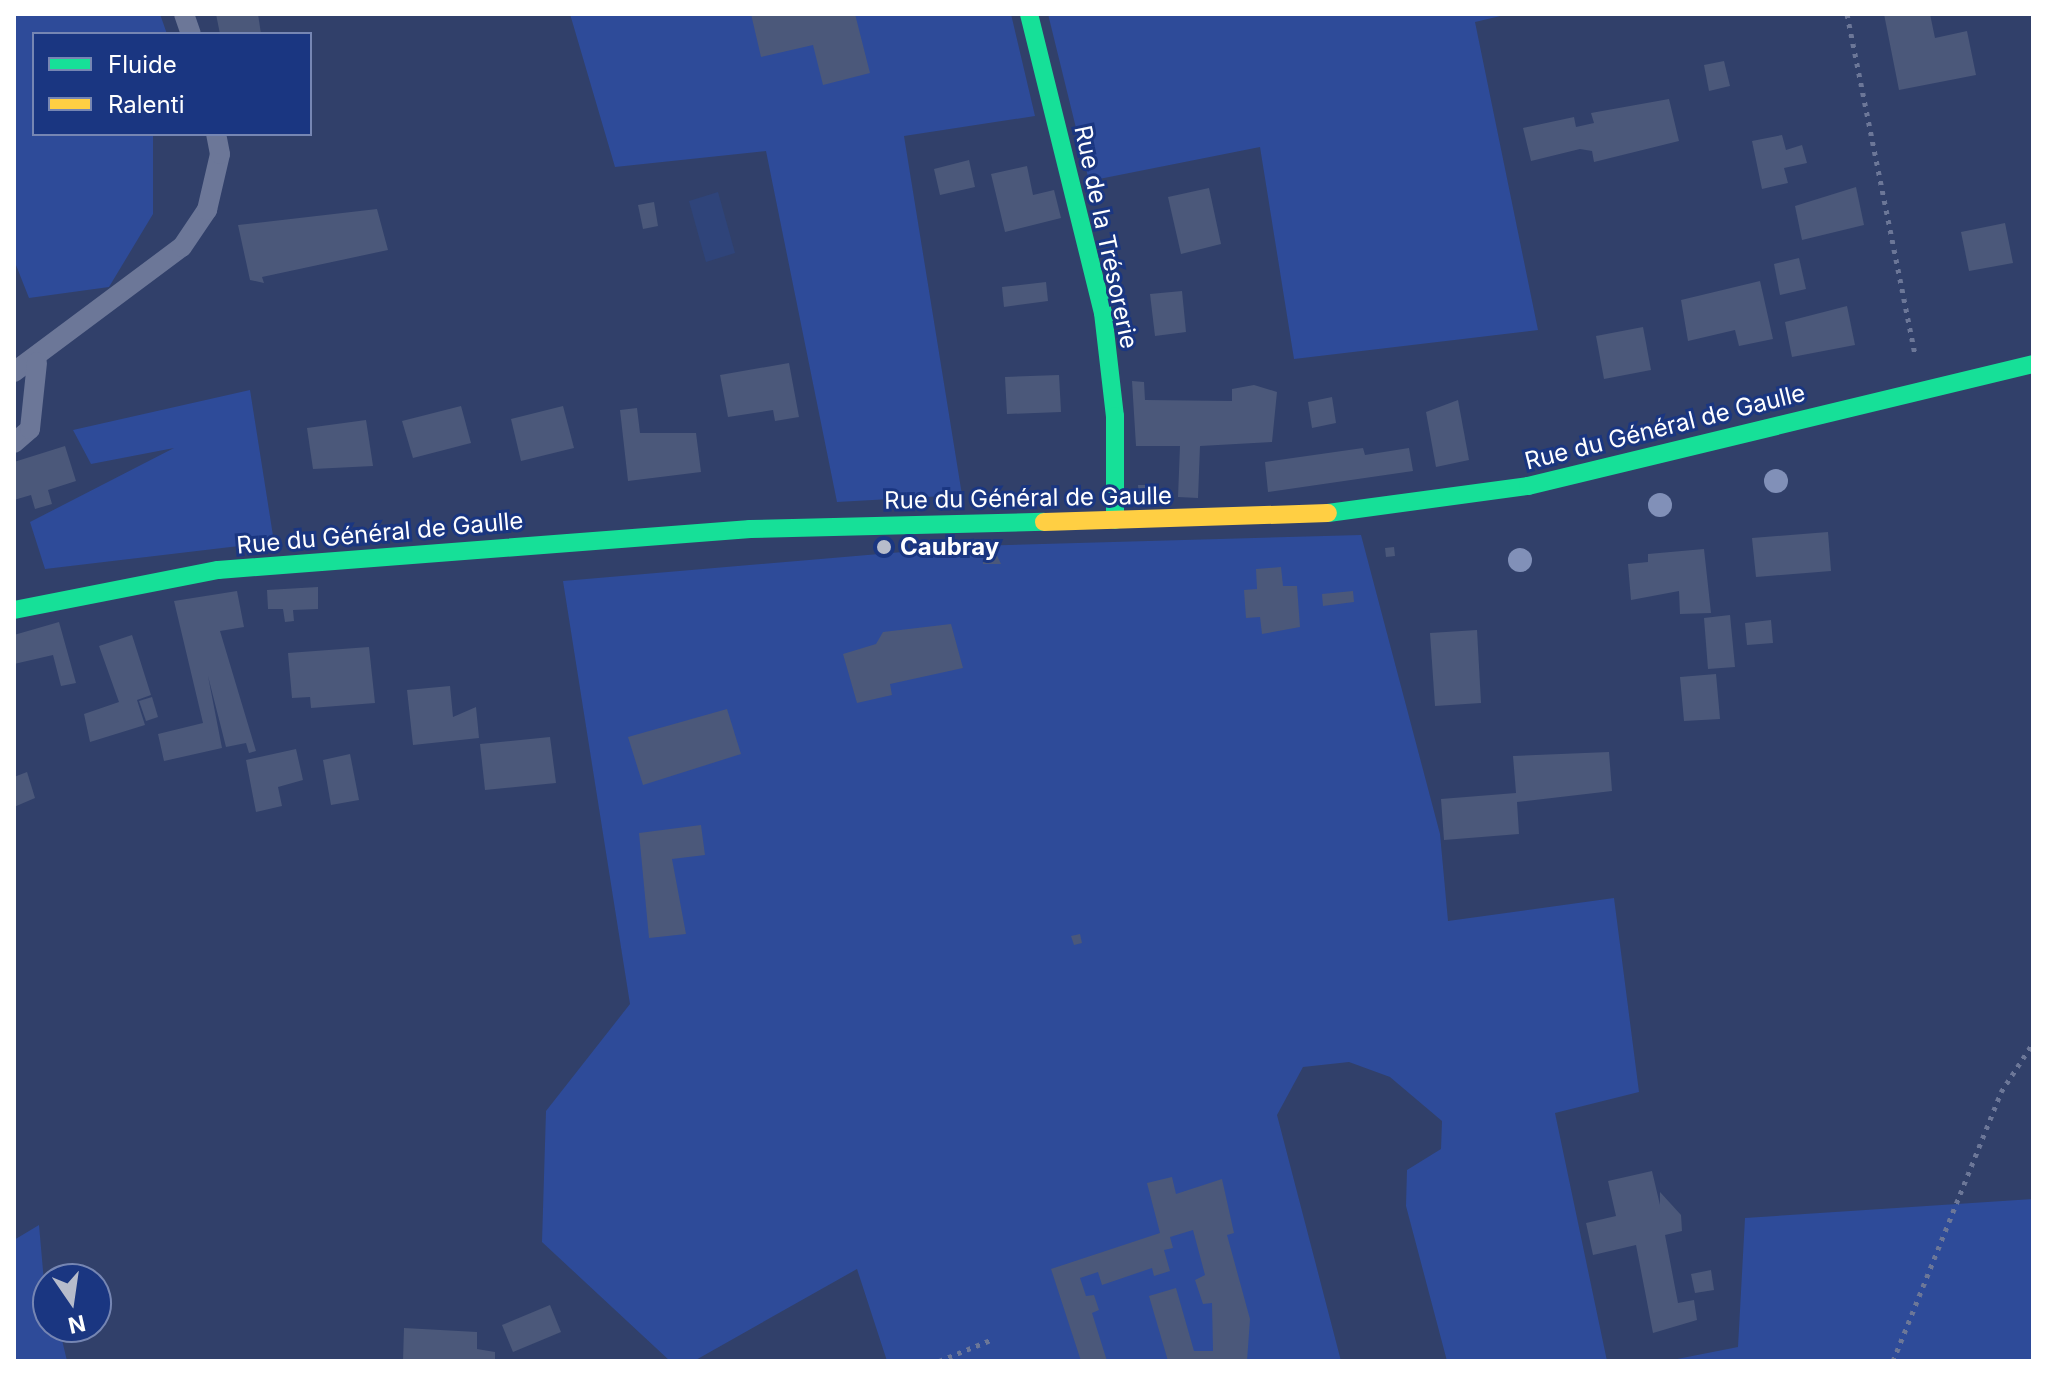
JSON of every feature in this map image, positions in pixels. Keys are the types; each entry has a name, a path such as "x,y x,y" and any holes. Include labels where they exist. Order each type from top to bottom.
{"main road":[{"name":"Rue de la Trésorerie","path":"1029,14 1103,313 1115,416 1115,520"},
{"name":"Rue du Général de Gaulle","path":"14,610 103,587 340,559 750,529 1297,515 1512,488 2033,364"}],"lane":[{"path":"14,372 37,362 182,247 207,210 220,154 216,136"},
{"path":"14,443 30,429 37,362"}],"path":[{"path":"1847,14 1922,389"},
{"path":"1893,1361 2001,1092 2033,1043"},
{"path":"939,1361 993,1339"}],"shaded area":[{"path":"14,14 160,14 166,32 32,32 32,136 153,136 153,214 109,287 29,298 14,260"},
{"path":"570,14 1011,14 1035,116 904,136 962,495 837,502 766,151 615,167"},
{"path":"1048,14 1509,14 1475,22 1538,330 1294,359 1260,147 1089,181"},
{"path":"718,192 735,253 706,262 689,201"},
{"path":"250,390 274,542 45,569 30,522 174,448 91,464 73,430"},
{"path":"1361,535 1440,834 1448,921 1614,898 1639,1092 1555,1113 1607,1361 1447,1361 1406,1206 1407,1170 1441,1149 1442,1121 1390,1077 1349,1062 1303,1067 1277,1115 1341,1361 887,1361 857,1269 694,1361 670,1361 542,1242 546,1111 630,1004 563,581 973,546"},
{"path":"2033,1199 2033,1361 1667,1361 1738,1347 1745,1218"},
{"path":"39,1225 42,1263 32,1263 32,1343 63,1343 67,1361 14,1361 14,1240"}],"building":[{"path":"216,14 258,14 261,32 220,32"},
{"path":"751,14 855,14 870,73 823,85 813,45 761,57"},
{"path":"1884,14 1930,14 1935,38 1967,31 1976,75 1899,90"},
{"path":"1724,61 1730,86 1709,91 1704,65"},
{"path":"1669,99 1679,141 1594,162 1592,151 1580,149 1531,161 1523,128 1574,117 1576,127 1594,123 1591,113"},
{"path":"1782,135 1786,150 1802,145 1807,163 1784,168 1788,183 1762,189 1752,141"},
{"path":"969,160 975,187 940,195 934,169"},
{"path":"1027,166 1033,195 1054,190 1061,218 1005,232 991,174"},
{"path":"1856,187 1864,225 1802,240 1795,206"},
{"path":"1209,188 1221,244 1181,254 1168,197"},
{"path":"654,202 658,226 643,229 638,205"},
{"path":"377,209 388,250 262,277 264,283 250,280 238,225"},
{"path":"2005,223 2013,263 1969,271 1961,232"},
{"path":"1799,258 1806,289 1780,295 1774,264"},
{"path":"1760,281 1773,339 1739,346 1735,330 1688,341 1681,300"},
{"path":"1046,282 1048,301 1004,307 1002,287"},
{"path":"1182,291 1186,332 1155,336 1150,294"},
{"path":"1847,306 1855,345 1792,357 1785,322"},
{"path":"1643,327 1651,370 1604,379 1596,336"},
{"path":"789,363 799,417 775,421 773,410 728,417 720,375"},
{"path":"1059,375 1061,412 1007,414 1005,377"},
{"path":"1132,381 1144,382 1145,400 1232,401 1232,389 1254,385 1277,392 1272,442 1200,446 1198,498 1178,497 1180,446 1136,446"},
{"path":"1332,397 1336,423 1312,428 1308,402"},
{"path":"1458,400 1469,460 1436,467 1426,412"},
{"path":"461,406 471,443 413,458 402,421"},
{"path":"563,406 574,448 521,461 511,419"},
{"path":"637,408 640,433 696,433 701,472 628,481 620,410"},
{"path":"366,420 373,466 313,469 307,428"},
{"path":"65,446 76,481 48,490 52,504 35,509 31,495 14,500 14,462"},
{"path":"1363,448 1365,455 1409,448 1413,471 1268,492 1265,462"},
{"path":"1138,485 1150,485 1150,497 1139,498"},
{"path":"1828,532 1831,571 1756,577 1752,538"},
{"path":"1394,547 1395,556 1386,557 1385,548"},
{"path":"994,549 1001,564 983,564 983,550"},
{"path":"1704,549 1711,613 1680,614 1679,591 1631,600 1628,564 1648,562 1648,554"},
{"path":"1281,567 1283,586 1297,586 1300,627 1262,634 1260,617 1246,618 1244,590 1257,589 1256,569"},
{"path":"318,587 318,609 293,610 294,621 285,622 283,609 268,609 267,590"},
{"path":"237,591 244,627 220,631 256,751 249,753 246,743 226,747 208,676 222,748 164,761 158,734 203,723 174,601"},
{"path":"1353,591 1354,602 1323,606 1322,594"},
{"path":"1730,615 1735,667 1708,669 1704,618"},
{"path":"1771,620 1773,643 1747,645 1745,623"},
{"path":"59,622 76,683 61,686 53,655 14,664 14,635"},
{"path":"951,624 963,668 890,684 892,695 857,703 843,654 876,644 883,632"},
{"path":"1477,630 1481,703 1435,706 1430,633"},
{"path":"132,635 151,695 137,700 145,725 90,742 84,714 119,702 99,646"},
{"path":"369,647 375,703 311,708 310,697 292,698 288,653"},
{"path":"1716,674 1720,719 1684,721 1680,677"},
{"path":"450,686 453,717 476,707 479,738 413,745 407,690"},
{"path":"152,697 158,717 146,721 139,701"},
{"path":"727,709 741,754 643,785 628,737"},
{"path":"550,737 556,783 485,790 480,744"},
{"path":"296,749 303,780 278,787 282,806 256,812 246,760"},
{"path":"1609,752 1612,791 1517,802 1519,834 1444,840 1441,799 1516,793 1513,756"},
{"path":"350,754 359,800 331,805 323,760"},
{"path":"27,772 35,798 14,807 14,777"},
{"path":"701,825 705,855 672,859 686,934 649,938 639,833"},
{"path":"1080,934 1082,943 1074,945 1071,936"},
{"path":"1652,1171 1660,1205 1660,1192 1681,1215 1682,1231 1665,1235 1678,1303 1694,1300 1697,1320 1653,1333 1636,1245 1593,1255 1586,1223 1616,1216 1608,1181"},
{"path":"1172,1177 1176,1194 1222,1179 1234,1233 1227,1235 1250,1319 1247,1361 1168,1361 1149,1296 1176,1288 1194,1351 1213,1351 1212,1303 1203,1304 1195,1280 1205,1275 1193,1230 1170,1237 1173,1248 1164,1250 1170,1271 1154,1276 1152,1268 1102,1285 1098,1272 1080,1278 1086,1296 1094,1295 1099,1310 1092,1313 1107,1361 1081,1361 1051,1269 1160,1233 1147,1183"},
{"path":"1711,1270 1714,1290 1695,1293 1691,1274"},
{"path":"550,1305 561,1332 513,1352 502,1325"},
{"path":"404,1328 477,1332 477,1349 495,1352 495,1361 403,1361"}],"traffic: fast":[{"path":"1029,14 1103,313 1115,416 1115,520"},
{"path":"1328,513 1528,486 2033,364"},
{"path":"14,610 218,570 750,529 1044,522"}],"traffic: slow":[{"path":"1044,522 1328,513"}],"place":[{"name":"Caubray","path":"884,547"}]}
